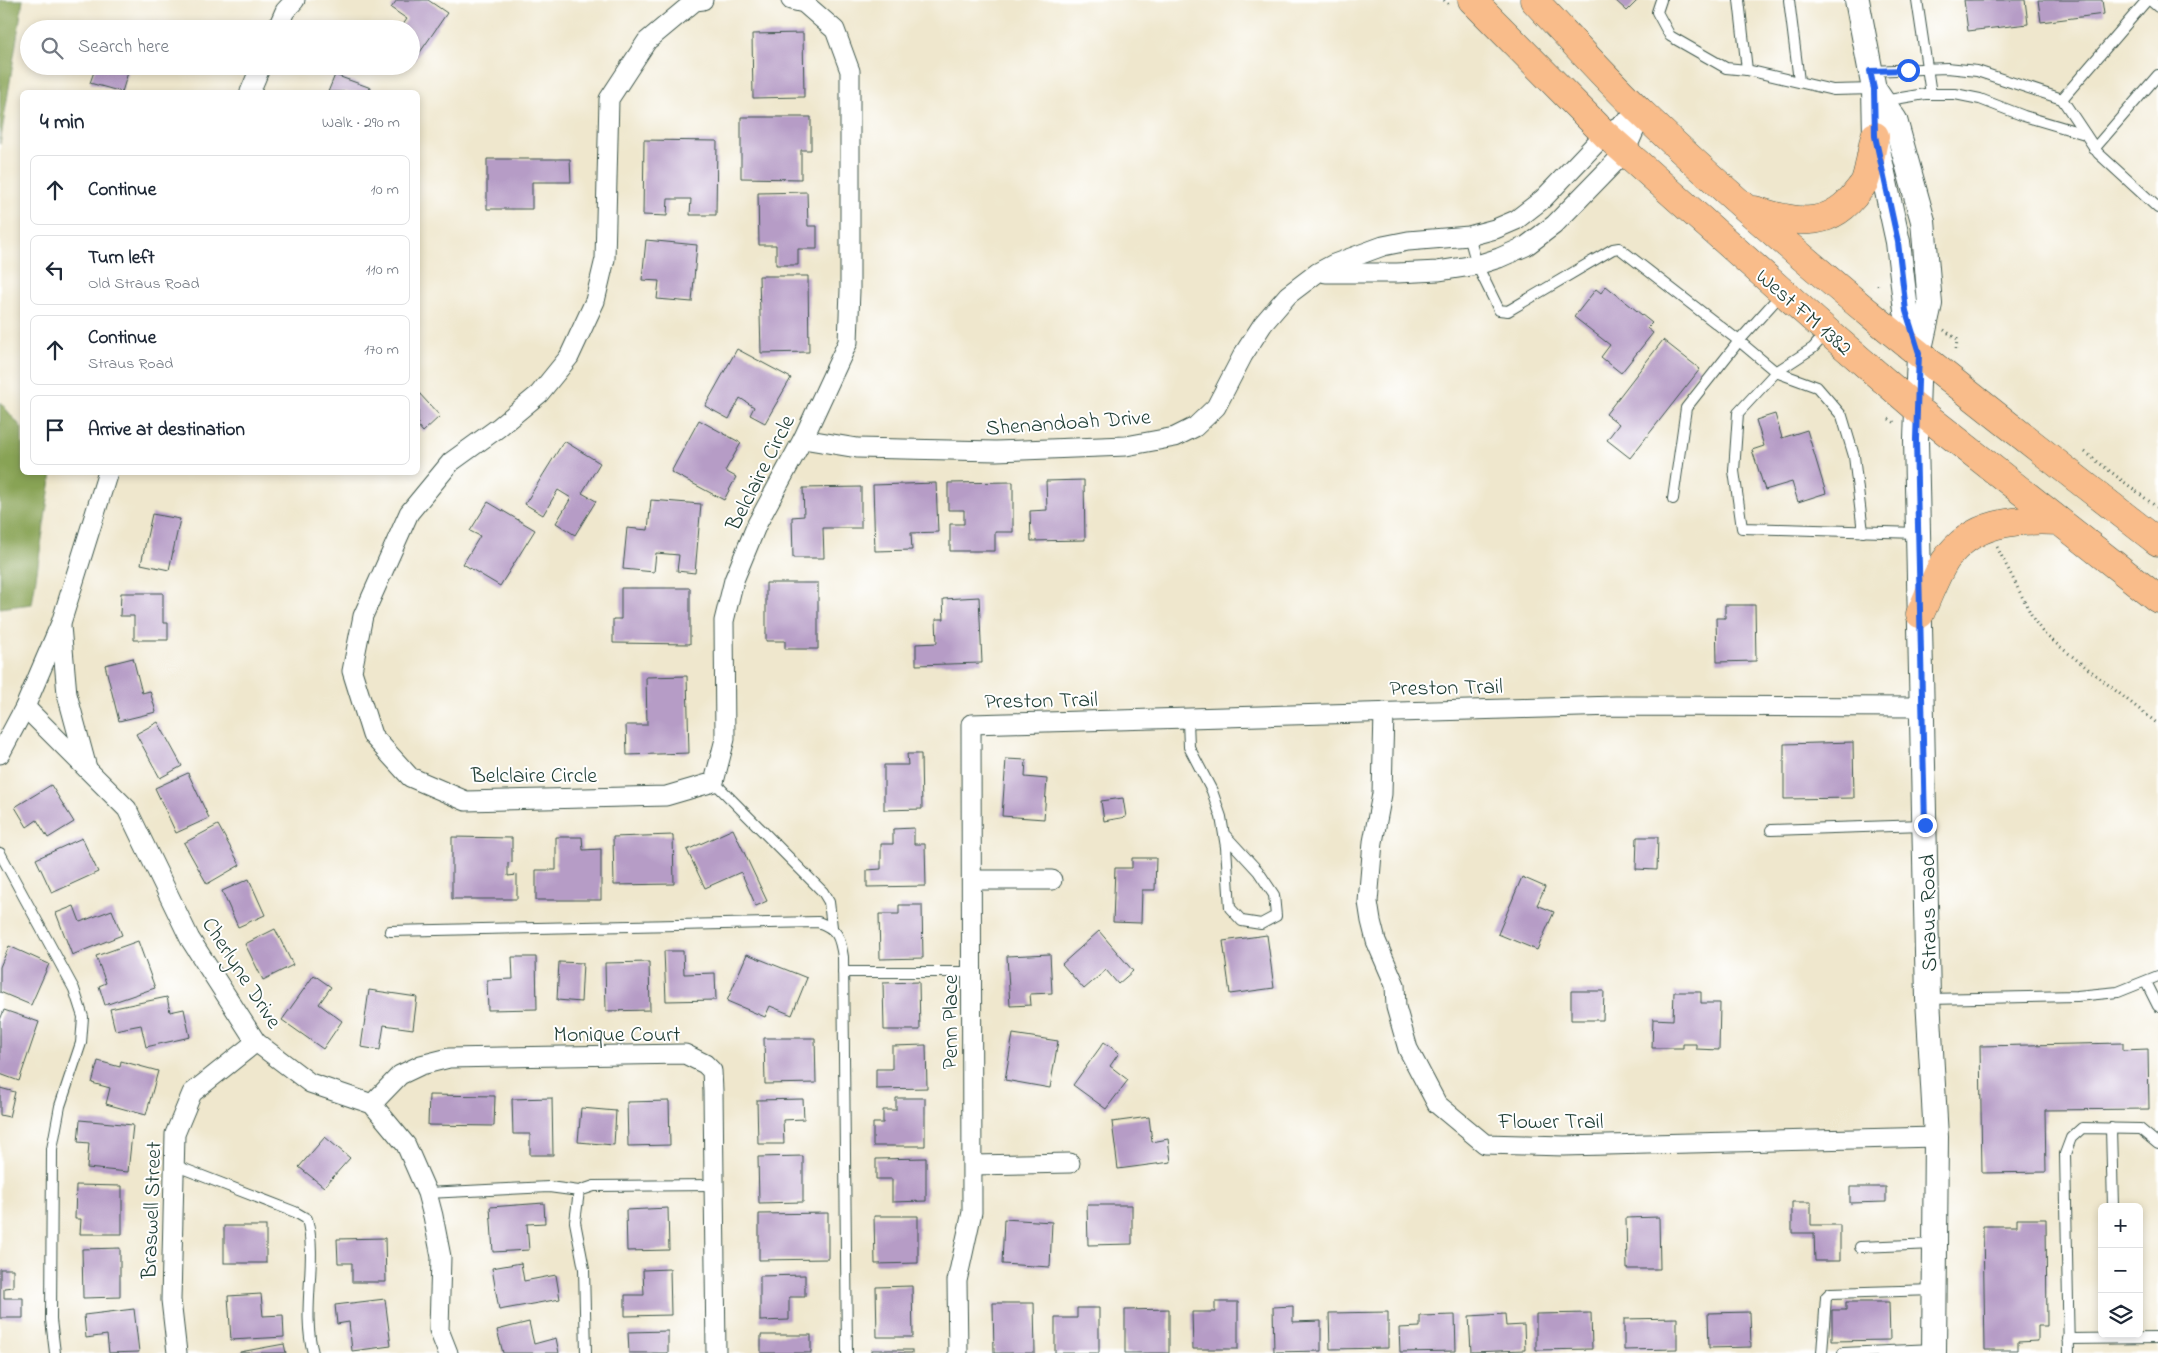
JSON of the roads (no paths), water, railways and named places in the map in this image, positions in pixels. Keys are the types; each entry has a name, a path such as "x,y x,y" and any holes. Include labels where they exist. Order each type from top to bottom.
{"main road":[{"name":"West FM 1382","path":"1472,0 1604,134 1828,332 1916,408 2158,599"},
{"name":"West FM 1382","path":"1534,0 1642,113 1746,207 1919,353 2158,542"},
{"path":"1746,207 1784,220 1808,222 1829,216 1847,204 1865,182 1875,136"},
{"path":"1920,614 1944,562 1958,545 1993,525 2014,521 2059,521"}],"street":[{"path":"281,20 285,11 295,0"},
{"name":"Belclaire Circle","path":"703,0 696,1 647,41 609,99 605,259 595,301 570,357 539,394 498,428 451,462 409,513 363,616 352,671 372,735 410,777 466,801 666,796 714,782 724,739 724,620 734,580 757,524 803,439 848,342 850,290 850,71 835,30 804,3 791,0"},
{"path":"1857,0 1875,87 1875,136 1898,242 1906,311 1919,353"},
{"path":"251,90 257,75"},
{"path":"1875,87 1895,120 1923,221 1930,304 1919,353"},
{"path":"1318,273 1405,272 1477,265 1526,246 1554,225 1625,152 1642,113"},
{"name":"Shenandoah Drive","path":"803,439 857,448 996,451 1126,446 1174,437 1195,427 1216,407 1243,355 1263,324 1288,295 1318,273 1334,264 1383,246 1408,241 1469,236 1495,229 1516,220 1536,204 1604,134 1642,113"},
{"name":"Straus Road","path":"1919,353 1916,408 1928,999 1936,1137 1934,1351"},
{"path":"0,754 25,708 61,623 107,475"},
{"path":"61,623 67,694 87,769"},
{"name":"Preston Trail","path":"971,724 1188,720 1384,712 1616,706 1922,707"},
{"name":"Cherlyne Drive","path":"25,708 128,809 190,939 256,1042 310,1083 372,1104"},
{"name":"Flower Trail","path":"1384,712 1382,794 1373,842 1368,902 1370,921 1376,941 1395,985 1396,1007 1412,1057 1437,1104 1485,1144 1564,1146 1936,1137"},
{"name":"Penn Place","path":"958,1353 957,1281 972,1212 973,1165 971,724"},
{"path":"972,880 1052,880"},
{"name":"Braswell Street","path":"177,1353 171,1300 175,1134 192,1093 256,1042"},
{"name":"Monique Court","path":"372,1104 400,1075 422,1065 449,1058 685,1054 704,1064 712,1072 716,1353"},
{"path":"372,1104 406,1145 426,1193 441,1257 439,1330 448,1353"},
{"path":"973,1165 1070,1163"}],"lane":[{"path":"1661,0 1657,12 1670,36 1726,68 1799,80 1833,90 1875,87 1931,94 1955,94 1980,100 2024,116 2085,134"},
{"path":"1739,0 1747,70"},
{"path":"1789,0 1799,80"},
{"path":"1917,0 1931,94"},
{"path":"2062,99 2148,0 2158,6"},
{"path":"1875,87 1928,69 1978,71 2062,99 2094,149 2158,208"},
{"path":"2094,149 2158,75"},
{"path":"1469,236 1477,265 1499,310 1508,311 1613,249 1619,248 1776,372 1817,387 1842,416 1854,456 1863,532"},
{"path":"1673,499 1686,408 1739,341 1784,292"},
{"path":"1828,332 1813,348 1776,372 1738,413 1734,471 1742,528 1918,533"},
{"path":"1188,720 1189,747 1212,791 1221,817 1230,908 1242,921 1261,924 1276,916 1274,894 1258,871 1224,834"},
{"path":"714,782 823,892 829,902 832,927 840,940 843,972 847,1353"},
{"path":"1771,830 1925,825"},
{"path":"0,853 74,989 83,1017 81,1042 60,1106 52,1149 51,1320 56,1353"},
{"path":"390,931 818,922 832,927"},
{"path":"843,972 973,972"},
{"path":"1928,999 2077,996 2118,992 2158,976"},
{"path":"2146,982 2158,1006"},
{"path":"2069,1353 2064,1154 2071,1138 2082,1128 2140,1129 2158,1144"},
{"path":"2111,1128 2113,1203"},
{"path":"174,1165 295,1212 307,1219 311,1232 308,1310 313,1353"},
{"path":"426,1193 549,1188 579,1191 594,1186 714,1185"},
{"path":"579,1191 575,1222 584,1269 586,1353"},
{"path":"1860,1247 1935,1244"},
{"path":"1822,1353 1826,1296 1830,1293 1935,1290"},
{"path":"2068,1339 2098,1337"},
{"path":"2143,1337 2158,1338"},
{"path":"1843,1353 1934,1351"}]}
